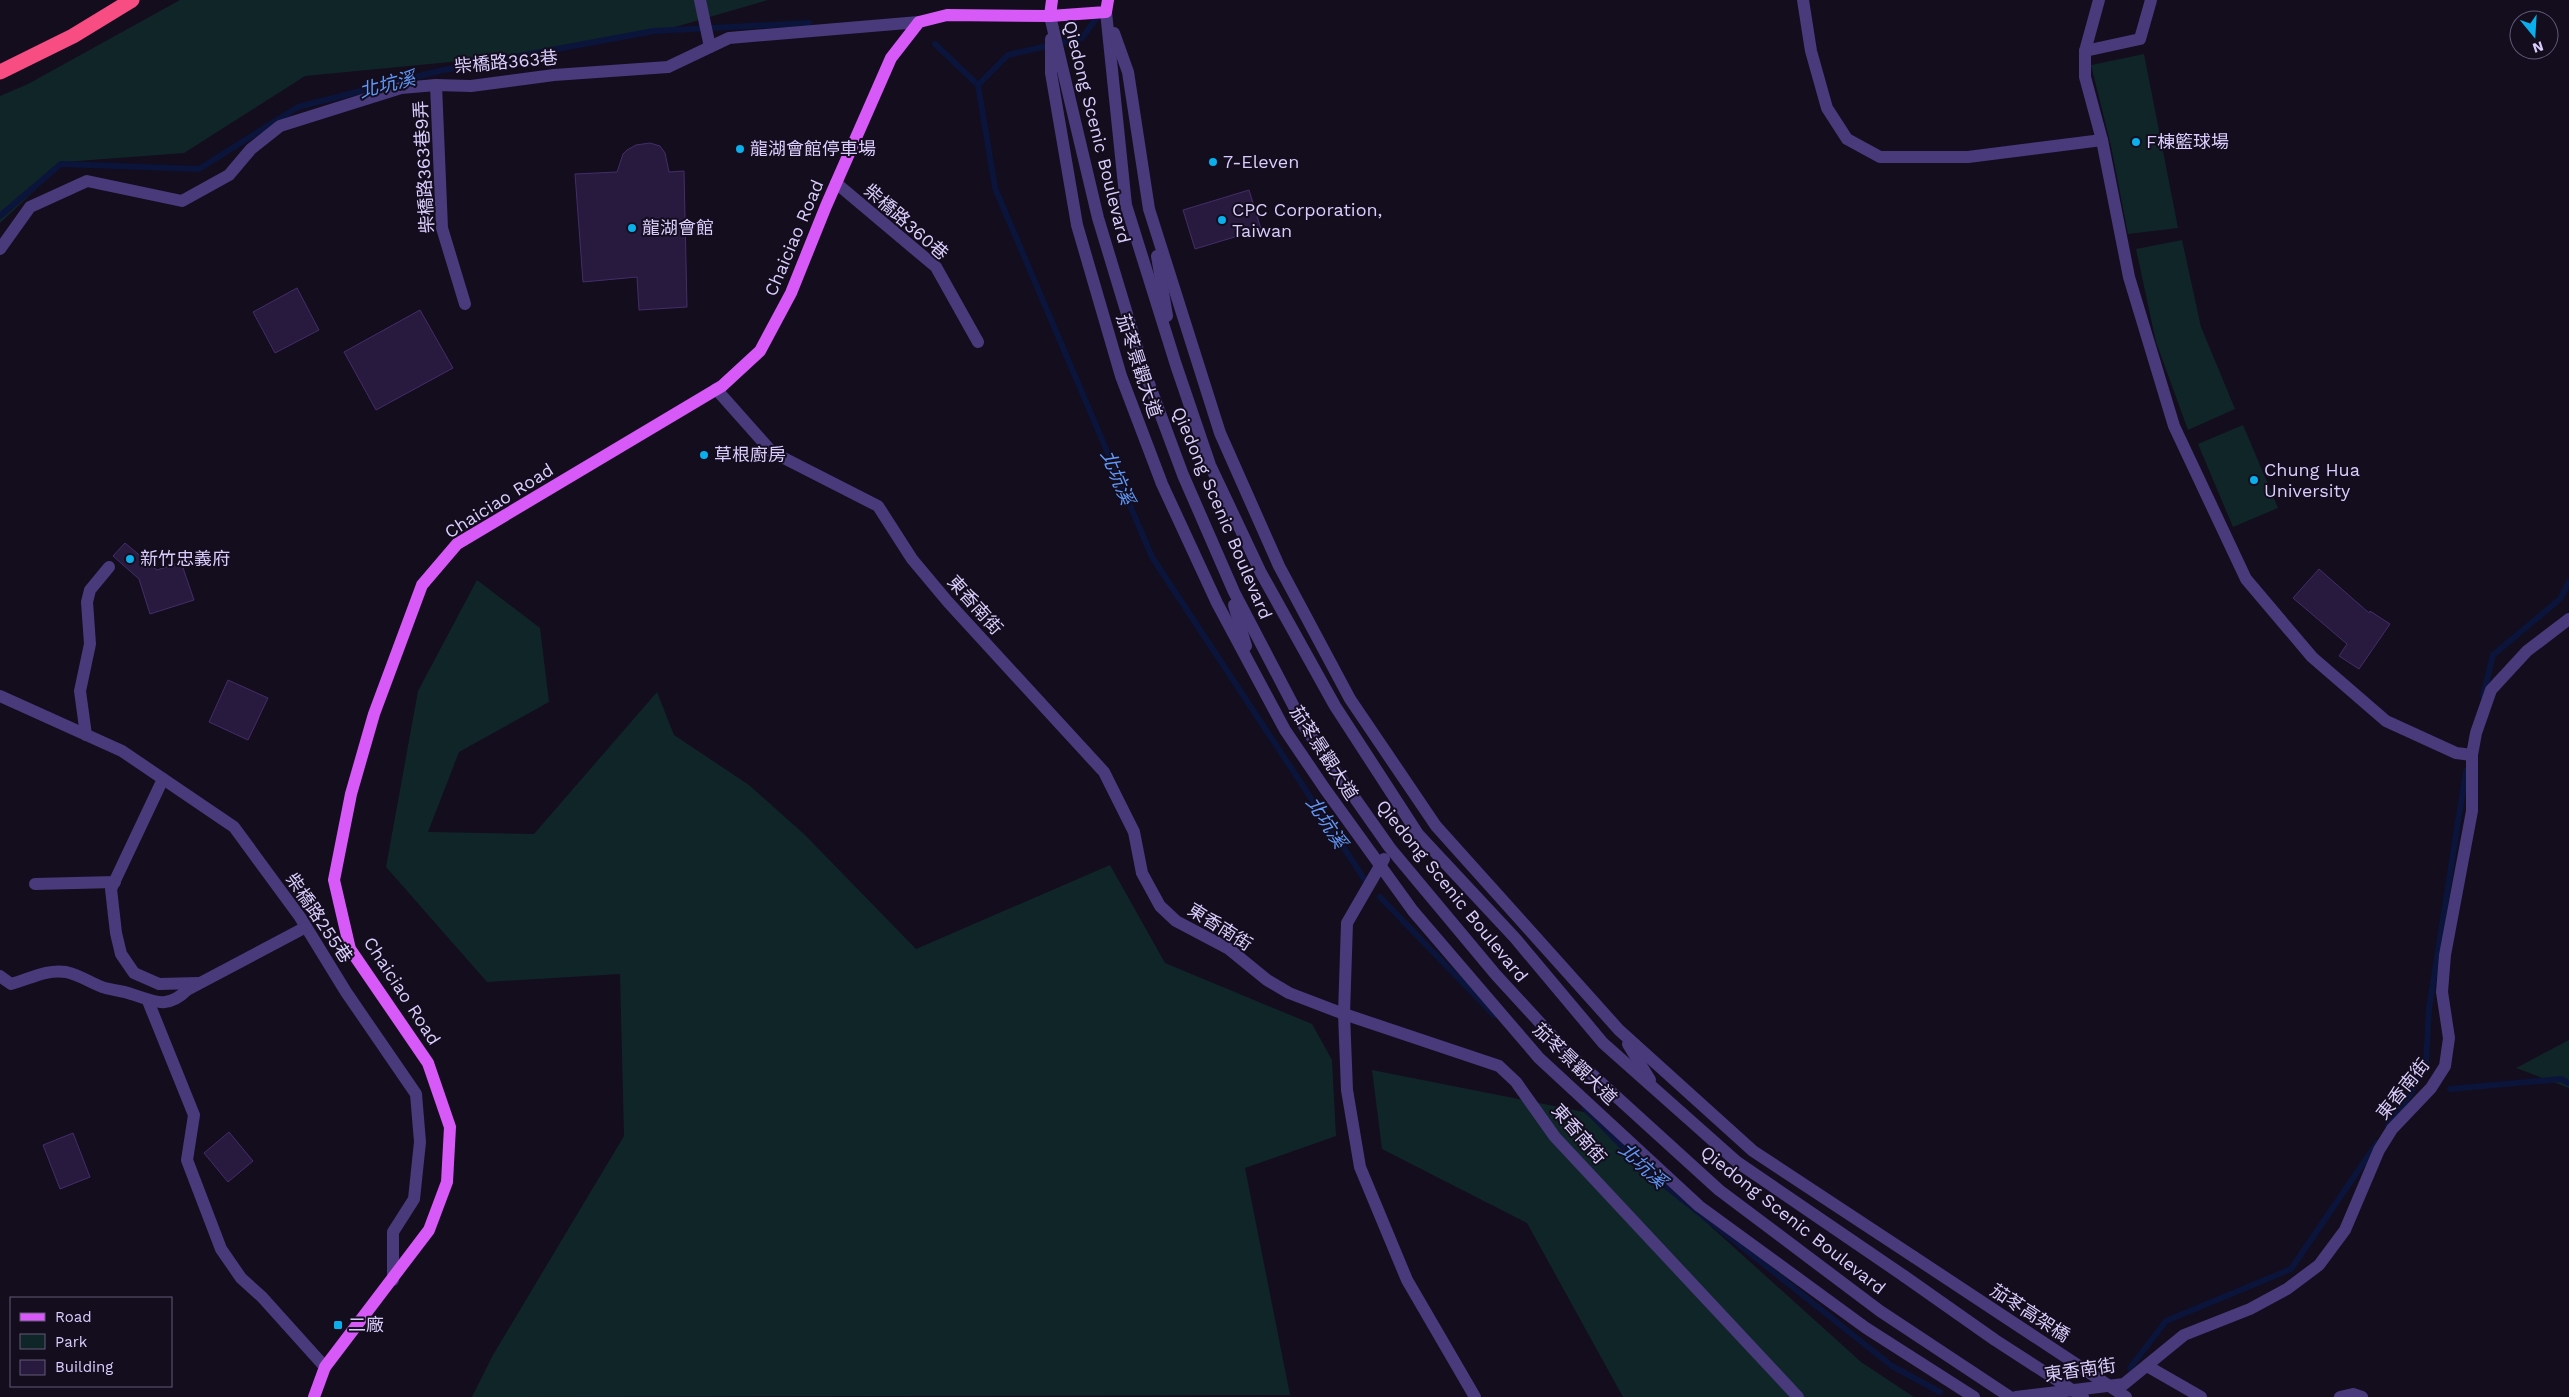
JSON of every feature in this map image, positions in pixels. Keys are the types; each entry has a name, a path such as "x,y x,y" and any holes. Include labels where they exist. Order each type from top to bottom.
{"highway":[{"path":"0,72 73,36 132,0"}],"main road":[{"name":"Qiedong Scenic Boulevard","path":"1050,16 1052,0"},
{"path":"919,22 947,16 1050,16 1107,6"},
{"name":"Chaiciao Road","path":"314,1397 325,1367 393,1280 429,1230 447,1182 450,1127 428,1063 350,949 334,880 351,794 374,714 422,585 456,544 722,386 760,352 791,293 836,184 892,58 919,22"}],"street":[{"path":"700,0 710,47"},
{"path":"1803,0 1811,51 1827,108 1847,139 1880,158 1968,157 2102,140"},
{"path":"2099,0 2085,51 2085,77 2102,140 2129,277 2174,426 2246,579 2312,657 2386,721 2456,753 2472,755"},
{"path":"2085,51 2140,39 2151,0"},
{"path":"1107,6 1128,72 1176,365"},
{"name":"Qiedong Scenic Boulevard","path":"1107,6 1126,205 1176,365 1210,465 1261,573 1335,706 1418,834 1515,938 1603,1043 1737,1162 1995,1340 2084,1397"},
{"name":"Qiedong Scenic Boulevard","path":"1050,16 1098,218 1144,370 1183,475 1223,567 1304,726 1390,848 1496,975 1565,1050 1719,1190 1880,1311 2010,1397"},
{"name":"茄苳景觀大道","path":"1050,16 1051,73 1077,225 1121,376 1162,484 1217,603 1285,730 1325,790 1413,911 1539,1058 1699,1206 1866,1328 1974,1397"},
{"name":"柴橋路363巷","path":"0,249 30,207 87,180 182,200 228,175 251,148 280,126 401,88 436,85 471,86 554,75 668,67 729,38 919,22"},
{"name":"柴橋路363巷9弄","path":"436,85 442,228 465,304"},
{"name":"柴橋路360巷","path":"836,184 936,267 978,342"},
{"path":"1149,209 1220,433 1279,566 1350,700 1436,826 1619,1030 1658,1092"},
{"name":"東香南街","path":"716,389 772,452 878,506 912,559 948,602 1104,772 1134,832 1142,873 1160,906 1176,921 1229,949 1268,980 1289,993 1344,1014 1499,1066 1516,1082 1555,1137 1798,1397"},
{"path":"86,735 80,691 90,644 86,602 90,590 109,567"},
{"path":"1223,567 1254,672"},
{"name":"東香南街","path":"2016,1397 2124,1384 2184,1335 2250,1309 2287,1289 2319,1264 2345,1230 2379,1150 2392,1129 2431,1088 2445,1066 2449,1038 2442,992 2444,974 2472,811 2472,755 2476,733 2491,690 2527,650 2569,619"},
{"name":"柴橋路255巷","path":"0,696 122,751 234,828 306,927 346,992 416,1094 420,1142 414,1199 393,1232 393,1280"},
{"path":"163,779 111,889 116,933 121,954 134,973 159,984 205,983"},
{"path":"1418,834 1436,826"},
{"path":"1390,848 1347,923 1344,1014 1347,1090 1360,1167 1407,1280 1475,1397"},
{"path":"35,884 115,882"},
{"path":"0,976 11,984 32,976 56,971 66,972 85,978 102,987 130,993 148,1001 165,1003 306,927"},
{"path":"148,1001 194,1115 187,1160 221,1249 240,1278 262,1297 325,1367"},
{"name":"茄苳高架橋","path":"1619,1030 1753,1151 2126,1397"},
{"path":"2146,1366 2202,1397"},
{"path":"2340,1397 2353,1394 2362,1397"}],"green space":[{"path":"180,0 768,0 644,36 471,60 305,76 184,153 65,162 0,223 0,96 28,84"},
{"name":"F棟籃球場","path":"2144,54 2178,228 2128,234 2111,146 2091,65"},
{"path":"2182,240 2201,327 2235,409 2188,430 2156,342 2136,249"},
{"path":"2243,425 2278,508 2233,527 2198,444"},
{"path":"477,580 540,628 549,702 459,752 428,832 534,834 657,692 674,735 749,785 805,835 916,949 1110,865 1165,963 1312,1024 1332,1060 1336,1136 1245,1168 1290,1395 472,1397 493,1355 624,1136 620,974 487,982 386,867 418,691"},
{"path":"2569,1040 2569,1088 2516,1068"},
{"path":"1372,1070 1584,1112 1861,1362 1914,1397 1623,1397 1527,1223 1382,1149"}],"building":[{"name":"龍湖會館","path":"650,143 660,146 665,153 669,172 684,171 687,307 639,310 637,277 583,282 575,174 617,172 623,154 627,150 636,145"},
{"name":"CPC Corporation, Taiwan","path":"1249,190 1261,229 1195,249 1183,210"},
{"path":"297,288 319,330 275,353 253,312"},
{"path":"420,310 453,368 376,410 344,352"},
{"path":"125,543 157,570 181,562 194,600 150,614 139,579 113,556"},
{"path":"2319,569 2369,613 2370,611 2390,624 2359,669 2339,656 2347,644 2293,598"},
{"path":"228,680 268,698 248,740 209,722"},
{"path":"229,1132 253,1161 228,1182 204,1153"},
{"path":"73,1133 90,1177 60,1189 43,1145"}],"waterway":[{"path":"978,85 1008,55 1082,38 1100,13"},
{"name":"北坑溪","path":"0,216 61,164 199,169 298,107 439,71 654,31 809,23"},
{"name":"北坑溪","path":"935,44 978,85 995,188 1152,557 1367,883"},
{"path":"2483,696 2493,655 2560,599 2569,582"},
{"path":"2388,1126 2411,1093 2426,1062 2429,1009 2466,771"},
{"name":"北坑溪","path":"1380,897 1494,1015"},
{"path":"2450,1089 2561,1079 2569,1083"},
{"name":"北坑溪","path":"1585,1108 1644,1169 1892,1366 1940,1392"},
{"path":"2130,1368 2166,1321 2291,1269 2377,1143"}],"place":[{"name":"F棟籃球場","path":"2136,142"},
{"name":"龍湖會館停車場","path":"740,149"},
{"name":"7-Eleven","path":"1213,162"},
{"name":"CPC Corporation, Taiwan","path":"1222,220"},
{"name":"龍湖會館","path":"632,228"},
{"name":"草根廚房","path":"704,455"},
{"name":"Chung Hua University","path":"2254,480"},
{"name":"新竹忠義府","path":"130,559"},
{"name":"二廠","path":"338,1325"}]}
